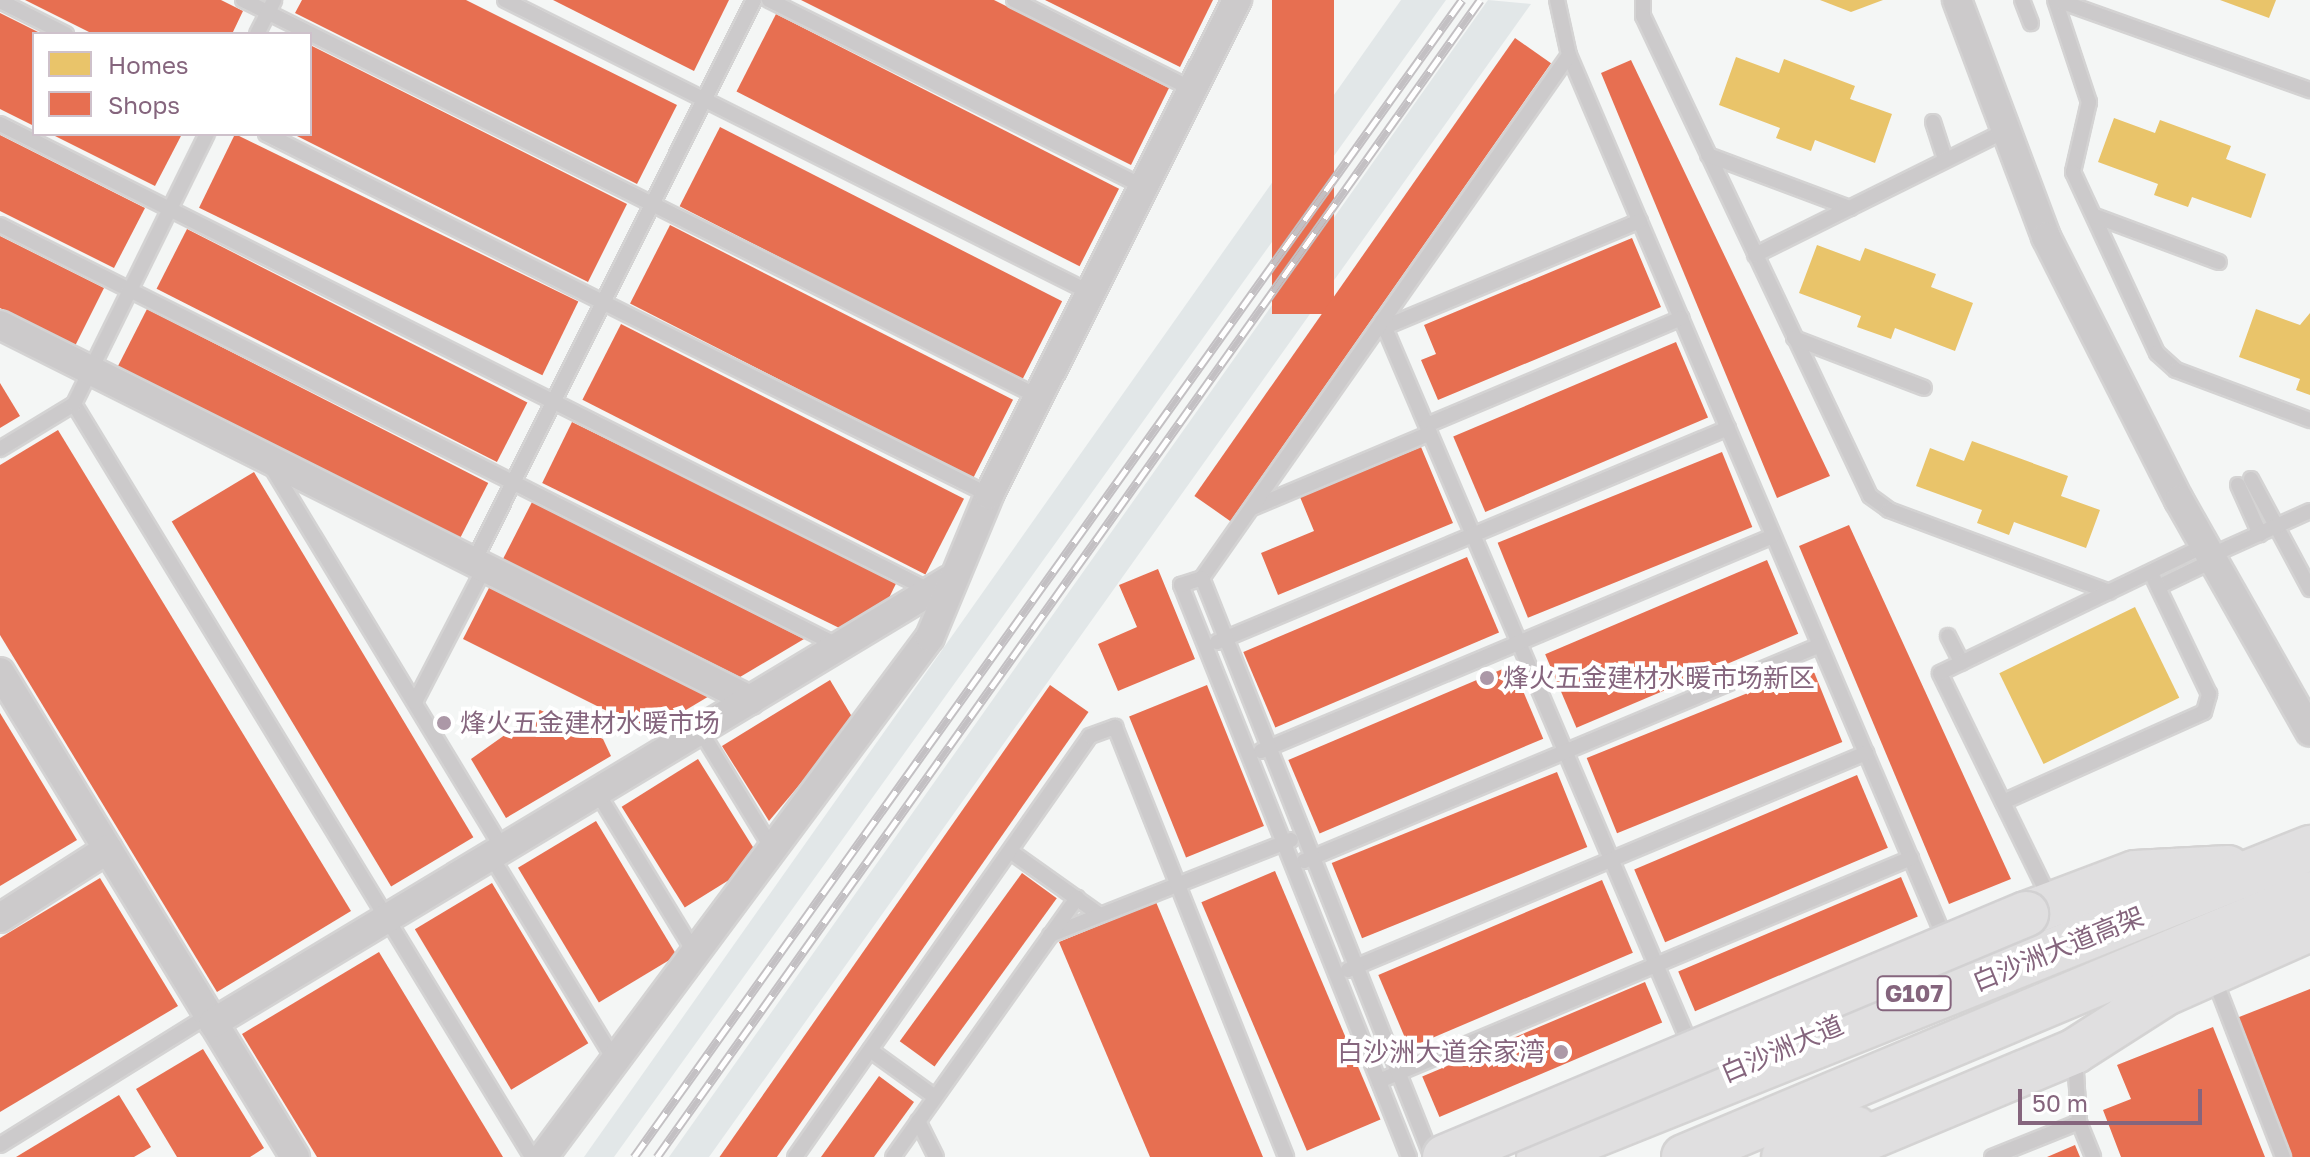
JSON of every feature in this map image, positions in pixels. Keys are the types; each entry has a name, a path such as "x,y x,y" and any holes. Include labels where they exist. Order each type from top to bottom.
{"highway":[{"name":"白沙洲大道高架","path":"1539,1157 2310,848"},
{"path":"1445,1157 2039,908 2135,873 2228,868"},
{"name":"白沙洲大道高架","path":"1684,1157 2310,894"},
{"path":"1822,1157 2068,1049 2161,996"}],"main road":[{"name":"白沙洲大道","path":"1520,1157 2310,833"},
{"path":"2161,996 2310,930"},
{"path":"1783,1157 2068,1049"}],"street":[{"path":"543,1157 617,1064 930,637 940,585 1039,397 1237,0"},
{"path":"1957,0 2003,132 2046,237 2211,554 2310,732"},
{"path":"0,325 262,452 750,700"},
{"path":"211,1019 387,919 940,585"},
{"path":"0,672 295,1157"},
{"path":"0,918 108,849"}],"lane":[{"path":"243,0 271,6 652,205 1039,397"},
{"path":"505,0 1091,293"},
{"path":"415,702 480,564 514,482 754,0"},
{"path":"769,0 1144,187"},
{"path":"1014,0 1192,89"},
{"path":"1557,0 1569,55 1954,959"},
{"path":"1643,0 1643,16 1864,486 1880,505 2109,592"},
{"path":"2022,0 2031,23"},
{"path":"2056,0 2310,90"},
{"path":"2056,0 2089,102 2073,163 2166,364 2310,420"},
{"path":"0,1 62,32"},
{"path":"258,32 271,6"},
{"path":"1409,1157 1181,585 1202,578 1384,324 1569,55"},
{"path":"1933,122 1945,160"},
{"path":"0,124 554,401 940,585"},
{"path":"1755,255 2003,132"},
{"path":"0,449 74,404 206,136"},
{"path":"270,136 989,495"},
{"path":"1708,155 1850,208"},
{"path":"2095,216 2219,262"},
{"path":"1384,324 1640,221"},
{"path":"0,225 839,646"},
{"path":"1251,508 1681,318"},
{"path":"1384,324 1706,1081"},
{"path":"1794,338 1924,388"},
{"path":"74,404 532,1157"},
{"path":"1206,647 1728,428"},
{"path":"262,452 415,702 617,1064"},
{"path":"2244,482 2266,531 2310,589"},
{"path":"2039,908 2003,802 1940,673 2151,573 2211,554 2310,511"},
{"path":"1249,756 1773,536"},
{"path":"2158,587 2211,554"},
{"path":"2003,802 2204,712 2209,694 2151,573"},
{"path":"1202,578 1432,1157"},
{"path":"1948,636 1962,663"},
{"path":"1293,866 1820,645"},
{"path":"795,1157 1090,736 1115,727 1286,1157"},
{"path":"700,730 773,851"},
{"path":"1337,975 1866,753"},
{"path":"597,792 696,955"},
{"path":"1049,935 1304,835"},
{"path":"1010,851 1100,915"},
{"path":"1379,1081 1911,858"},
{"path":"893,1157 1077,898"},
{"path":"2213,974 2283,1157"},
{"path":"0,1145 211,1019"},
{"path":"2068,1049 2079,1122 2093,1157"},
{"path":"870,1050 935,1097"},
{"path":"918,1121 936,1157"},
{"path":"1992,1157 2079,1122"}],"shaded area":[{"path":"1401,0 1446,0 614,1157 584,1157"},
{"path":"1488,0 1531,4 709,1157 669,1157"}],"building: Homes":[{"path":"1820,0 1883,0 1851,12"},
{"path":"2220,0 2276,0 2269,18"},
{"path":"1736,57 1779,73 1784,59 1855,86 1850,99 1892,114 1875,163 1815,140 1811,151 1776,138 1780,128 1719,105"},
{"path":"2114,118 2155,133 2160,120 2231,146 2226,159 2266,174 2251,218 2192,197 2188,207 2154,195 2158,184 2098,162"},
{"path":"1817,245 1860,261 1865,248 1936,274 1931,287 1973,303 1955,351 1895,328 1891,339 1857,327 1861,316 1799,293"},
{"path":"2256,309 2300,325 2310,313 2310,395 2296,390 2300,379 2239,357"},
{"path":"1972,441 2068,476 2061,496 2100,510 2086,548 2014,522 2009,535 1977,523 1982,510 1916,486 1930,448 1964,461"},
{"path":"2135,607 2179,698 2044,764 1999,673"}],"building: Shops":[{"path":"25,0 221,0 243,11 233,32 89,32"},
{"path":"302,0 466,0 677,105 637,184 295,13"},
{"path":"553,0 729,0 694,71"},
{"path":"801,0 994,0 1169,88 1131,165"},
{"path":"1045,0 1213,0 1180,67"},
{"path":"1272,0 1334,0 1334,314 1272,314"},
{"path":"0,13 38,32 32,32 32,125 0,109"},
{"path":"776,14 1119,189 1080,266 737,92"},
{"path":"1515,38 1551,63 1230,521 1194,496"},
{"path":"312,46 627,204 588,282 297,136 312,136"},
{"path":"1631,60 1830,476 1777,498 1601,73"},
{"path":"720,127 1062,301 1022,381 680,206"},
{"path":"0,135 145,208 114,268 0,211"},
{"path":"55,136 181,136 155,186"},
{"path":"234,136 578,301 542,375 199,208"},
{"path":"670,225 1013,400 973,478 630,303"},
{"path":"187,229 527,402 497,462 157,289"},
{"path":"0,236 104,288 75,346 0,308"},
{"path":"1632,238 1661,307 1438,400 1421,360 1436,354 1424,325"},
{"path":"147,309 488,483 459,541 117,367"},
{"path":"621,324 964,499 925,575 582,400"},
{"path":"1676,342 1708,417 1485,512 1453,437"},
{"path":"0,383 20,416 0,428"},
{"path":"572,422 897,581 868,642 542,483"},
{"path":"58,430 351,911 217,992 0,635 0,465"},
{"path":"1421,447 1453,523 1278,595 1261,553 1314,531 1300,497"},
{"path":"1722,452 1752,527 1528,618 1498,543"},
{"path":"254,472 473,837 391,887 172,521"},
{"path":"532,502 804,639 740,677 503,559"},
{"path":"1849,525 2011,879 1949,904 1799,546"},
{"path":"1467,557 1499,632 1275,727 1243,652"},
{"path":"1767,560 1798,634 1576,728 1545,654"},
{"path":"1158,569 1195,659 1118,691 1098,644 1137,627 1119,585"},
{"path":"493,580 716,692 649,732 463,639"},
{"path":"1512,665 1543,739 1320,834 1288,760"},
{"path":"1812,667 1842,742 1617,833 1587,758"},
{"path":"830,680 854,720 769,821 722,746"},
{"path":"1050,685 1089,712 777,1157 720,1157"},
{"path":"1207,685 1264,826 1186,857 1129,716"},
{"path":"540,710 603,739 611,756 506,818 471,759"},
{"path":"0,713 77,840 0,886"},
{"path":"698,759 761,860 685,908 622,807"},
{"path":"1557,772 1587,847 1362,938 1332,863"},
{"path":"1857,775 1888,848 1665,942 1634,870"},
{"path":"596,821 677,956 599,1002 518,868"},
{"path":"1275,871 1380,1120 1307,1151 1201,902"},
{"path":"1022,873 1057,898 935,1067 900,1041"},
{"path":"1901,877 1918,917 1695,1011 1678,972"},
{"path":"100,878 178,1006 0,1112 0,938"},
{"path":"1602,880 1633,953 1409,1048 1378,975"},
{"path":"492,883 588,1043 511,1090 415,929"},
{"path":"1156,902 1263,1157 1150,1157 1059,942"},
{"path":"379,952 503,1157 317,1157 242,1034"},
{"path":"1645,982 1662,1023 1439,1117 1422,1077"},
{"path":"2310,989 2310,1157 2289,1157 2234,1019"},
{"path":"2213,1027 2265,1157 2121,1157 2103,1110 2131,1099 2117,1065"},
{"path":"203,1049 264,1148 250,1157 177,1157 136,1089"},
{"path":"879,1076 914,1102 874,1157 821,1157"},
{"path":"119,1095 151,1147 134,1157 16,1157"},
{"path":"2075,1145 2080,1157 2047,1157"}],"railway":[{"path":"634,1157 1462,0"},
{"path":"657,1157 1480,0"}],"place":[{"name":"烽火五金建材水暖市场新区","path":"1487,678"},
{"name":"烽火五金建材水暖市场","path":"444,723"},
{"name":"白沙洲大道余家湾","path":"1561,1052"}]}
